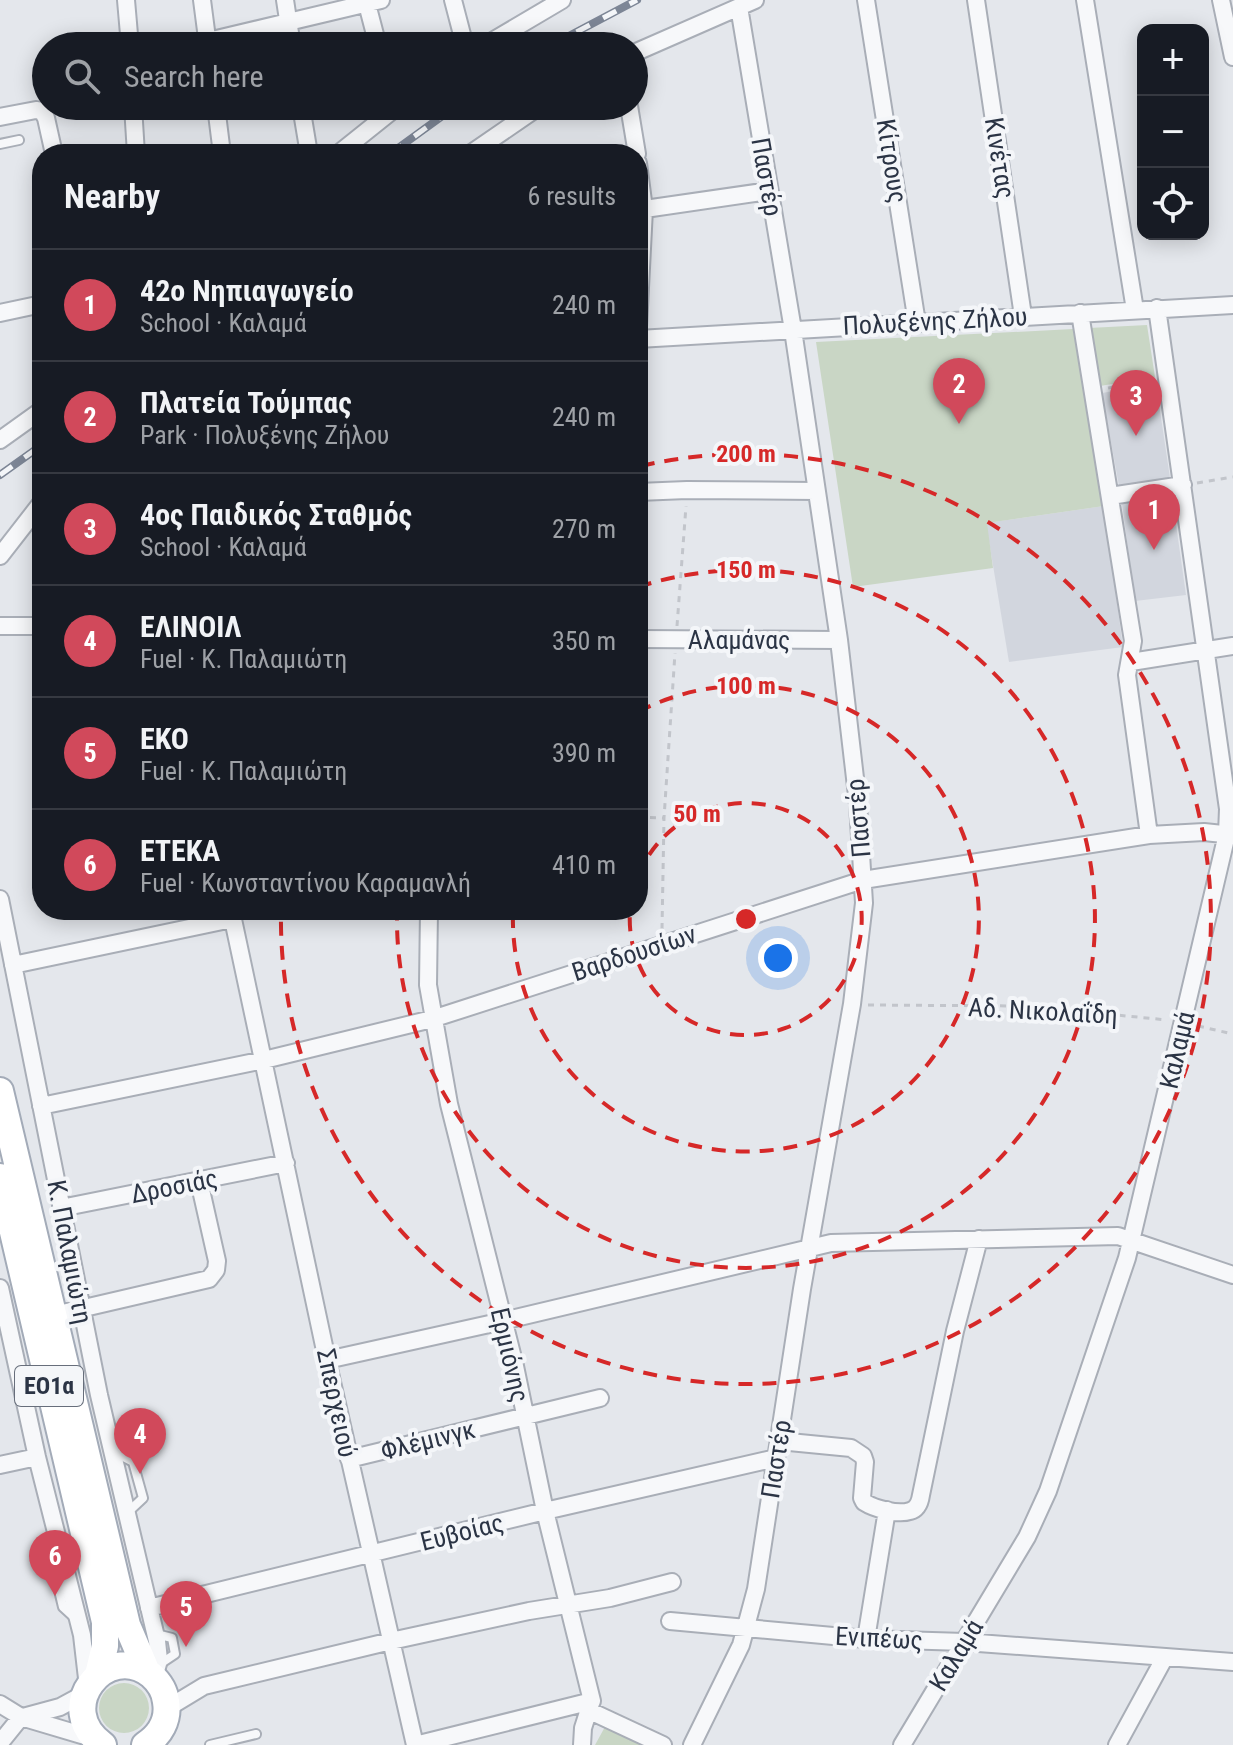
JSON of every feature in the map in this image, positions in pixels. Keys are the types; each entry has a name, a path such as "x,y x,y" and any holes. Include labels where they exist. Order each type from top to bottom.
{"main road":[{"name":"ΕΟ1α","path":"0,1091 127,1625 156,1704"},
{"name":"ΕΟ1α","path":"0,1177 105,1622 105,1646 90,1685 83,1718 99,1742"},
{"path":"90,1685 119,1666 129,1666 156,1704"}],"street":[{"path":"126,0 129,32"},
{"path":"202,0 206,32"},
{"path":"285,0 290,32"},
{"path":"453,0 461,32"},
{"path":"502,32 535,6 562,0"},
{"path":"648,47 755,0"},
{"name":"Κίτρους","path":"866,0 917,323"},
{"name":"Κινέτας","path":"976,0 1023,316"},
{"path":"1085,0 1135,310"},
{"path":"1221,0 1233,57"},
{"path":"254,32 371,1 376,32"},
{"name":"Παστέρ","path":"692,1745 747,1628 852,1004 860,946 863,880 858,804 839,640 793,330 739,7"},
{"path":"0,117 32,111"},
{"path":"46,120 52,144"},
{"path":"134,120 135,144"},
{"path":"218,120 221,144"},
{"path":"303,120 307,144"},
{"path":"350,144 379,120"},
{"path":"485,144 520,120"},
{"path":"631,120 635,144"},
{"path":"648,208 769,191"},
{"name":"Πολυξένης Ζήλου","path":"648,338 1233,305"},
{"path":"0,313 32,306"},
{"name":"Καλαμά","path":"902,1745 1041,1508 1132,1239 1230,834 1157,308"},
{"path":"1080,313 1133,641 1127,675 1149,835"},
{"path":"0,439 32,417"},
{"path":"1110,496 1183,485"},
{"path":"648,492 816,491"},
{"path":"0,556 32,515"},
{"path":"0,626 32,626"},
{"name":"Αλαμάνας","path":"648,640 839,640"},
{"path":"1131,662 1233,646"},
{"name":"Βαρδουσίων","path":"41,1106 264,1060 432,1019 863,880 1149,835 1230,834"},
{"name":"Κ. Παλαμιώτη","path":"0,899 81,1309 155,1634 156,1704"},
{"path":"13,965 206,920"},
{"name":"Σπερχειού","path":"233,920 327,1360 415,1745"},
{"name":"Ερμιόνης","path":"429,920 427,973 432,1019 449,1104 591,1701"},
{"name":"Δροσιάς","path":"61,1208 286,1163"},
{"path":"54,1315 209,1279 216,1270 217,1261 199,1181"},
{"path":"327,1360 831,1243 1106,1236 1132,1239 1233,1275"},
{"path":"779,1441 825,1444 859,1452 865,1462 862,1498 869,1506 910,1511 919,1503 955,1331 979,1239"},
{"path":"0,1290 37,1457 79,1621 90,1685 60,1707 21,1717 0,1743"},
{"name":"Φλέμινγκ","path":"349,1459 600,1398"},
{"path":"0,1465 37,1457"},
{"name":"Ευβοίας","path":"149,1608 776,1458"},
{"path":"866,1639 887,1510"},
{"path":"156,1704 204,1686 391,1641 610,1598 672,1582"},
{"name":"Ενιπέως","path":"670,1621 866,1639 965,1642 1233,1662"},
{"path":"1117,1745 1165,1657"},
{"path":"156,1704 204,1686"},
{"path":"582,1745 583,1728 591,1701"},
{"path":"415,1745 591,1701 663,1745"},
{"path":"0,1704 21,1717 99,1742"}],"lane":[{"path":"0,144 19,140"},
{"path":"210,1745 256,1734"}],"path":[{"path":"1093,391 1168,378"},
{"path":"1183,485 1233,477"},
{"path":"661,944 664,818 687,490"},
{"path":"648,817 664,818"},
{"name":"Αδ. Νικολαΐδη","path":"852,1004 1025,1006 1163,1019 1233,1034"}],"shaded area":[{"path":"1156,384 1170,478 1119,486 1102,393"},
{"path":"1172,496 1186,595 1135,601 1122,504"},
{"path":"1104,506 1123,647 1009,662 986,523"}],"green space":[{"path":"1147,325 1155,377 1100,386 1089,328"},
{"path":"1073,329 1104,506 987,523 993,568 853,587 816,342"},
{"path":"124,1683 141,1691 149,1708 141,1725 124,1733 107,1725 99,1708 107,1691"},
{"path":"606,1725 648,1745 595,1745"}],"railway":[{"path":"576,32 637,0"},
{"path":"404,144 437,120"},
{"path":"0,475 32,452"}],"place":[{"name":"Πλατεία Τούμπας","path":"959,424"},
{"name":"4ος Παιδικός Σταθμός","path":"1136,436"},
{"name":"42ο Νηπιαγωγείο","path":"1154,550"},
{"name":"ΕΛΙΝΟΙΛ","path":"140,1474"},
{"name":"ΕΤΕΚΑ","path":"55,1596"},
{"name":"EKO","path":"186,1647"}]}
